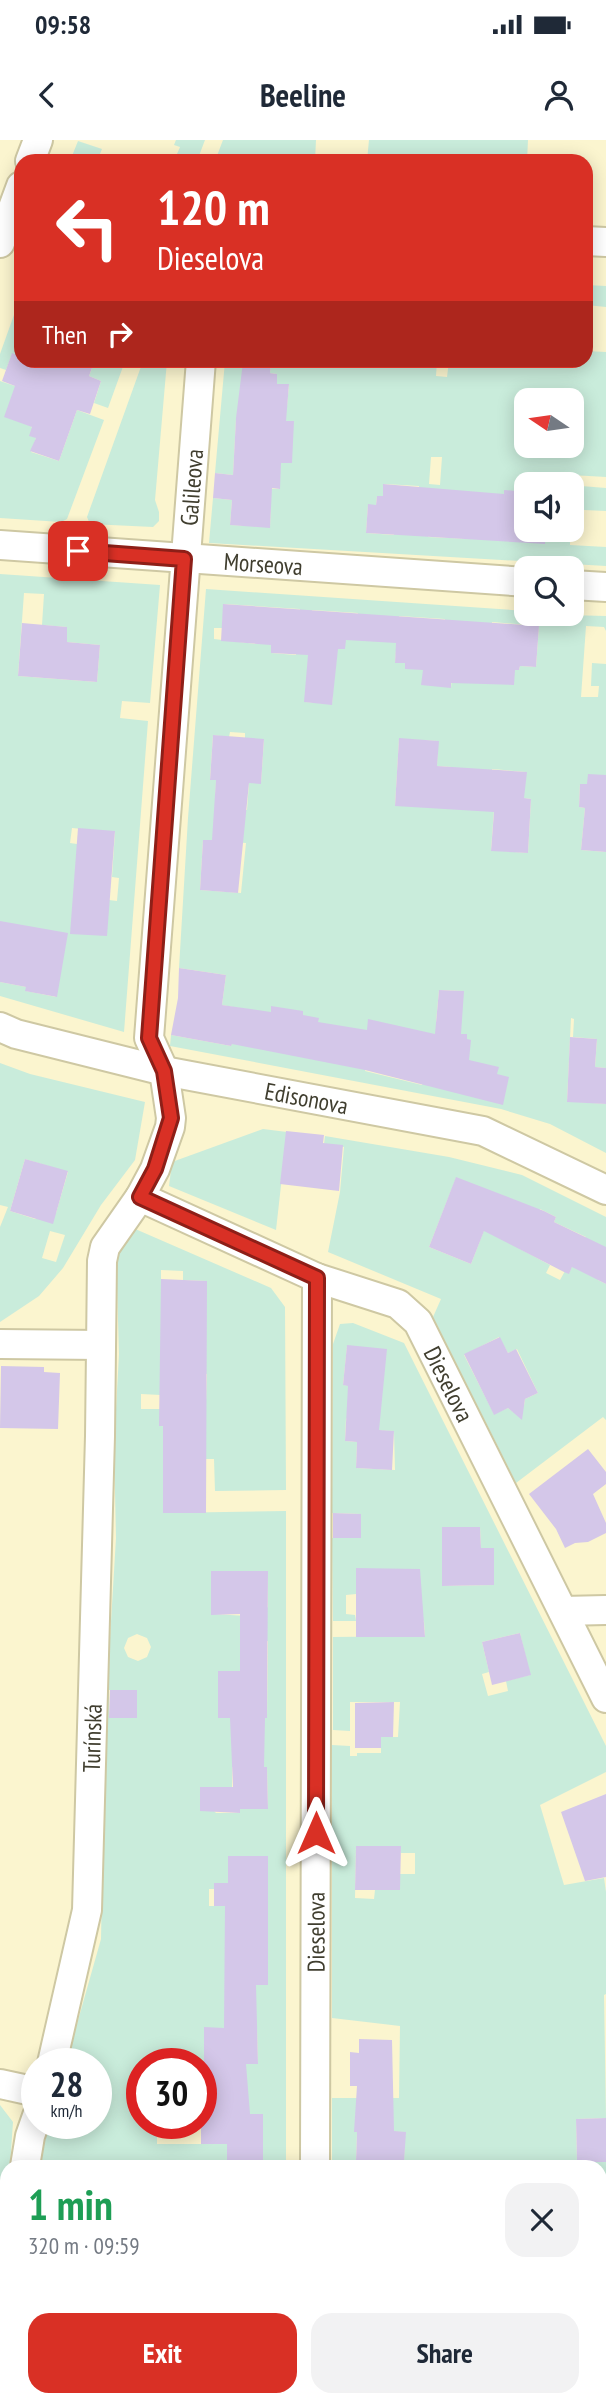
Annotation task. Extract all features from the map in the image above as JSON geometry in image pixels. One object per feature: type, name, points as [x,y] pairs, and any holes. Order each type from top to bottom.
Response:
[{"type":"street","points":[[0,243],[14,205]]},
{"type":"street","name":"Galileova","points":[[164,1071],[149,1038],[200,368]]},
{"type":"street","name":"Morseova","points":[[0,545],[514,581]]},
{"type":"street","points":[[584,586],[606,587]]},
{"type":"street","name":"Edisonova","points":[[0,1027],[16,1034],[164,1071],[483,1131],[606,1190]]},
{"type":"street","points":[[0,1344],[101,1345],[102,1261],[105,1247],[140,1197],[155,1169],[170,1127],[164,1071]]},
{"type":"street","name":"Dieselova","points":[[140,1197],[317,1278],[398,1304],[418,1322],[606,1698]]},
{"type":"street","name":"Dieselova","points":[[314,2160],[317,1278]]},
{"type":"street","name":"Turínská","points":[[55,2048],[87,1910],[101,1345]]},
{"type":"street","points":[[563,1611],[606,1610]]},
{"type":"street","points":[[0,2084],[21,2089]]},
{"type":"street","points":[[26,2160],[30,2139]]},
{"type":"green space","points":[[176,140],[205,140],[200,154],[177,154],[180,147],[174,145]]},
{"type":"green space","points":[[223,140],[316,140],[315,154],[218,154]]},
{"type":"green space","points":[[369,140],[528,140],[527,154],[368,154]]},
{"type":"green space","points":[[78,141],[102,149],[100,154],[73,154]]},
{"type":"green space","points":[[593,285],[606,286],[606,307],[593,306]]},
{"type":"green space","points":[[14,315],[14,355],[6,370],[0,368],[0,354]]},
{"type":"green space","points":[[593,351],[606,352],[606,477],[584,476],[584,472],[514,472],[514,491],[505,491],[501,541],[514,538],[514,542],[570,542],[570,545],[606,547],[606,566],[584,565],[584,556],[514,556],[514,561],[209,543],[213,498],[232,500],[230,525],[270,527],[271,503],[262,502],[241,487],[279,489],[279,463],[292,463],[236,419],[233,475],[215,473],[224,368],[243,368],[239,404],[287,406],[289,385],[277,384],[277,374],[270,373],[270,368],[437,368],[436,376],[447,377],[448,368],[593,368]],"holes":[[[431,457],[442,457],[440,485],[429,484]],[[384,484],[419,486],[418,522],[395,521],[394,535],[366,533],[368,505],[376,505],[377,496],[383,496]],[[429,502],[470,539],[428,537]]]},
{"type":"green space","points":[[92,368],[122,368],[108,408],[94,403],[101,381],[89,376]]},
{"type":"green space","points":[[140,368],[166,368],[155,500],[159,521],[153,527],[90,524],[87,517]]},
{"type":"green space","points":[[0,381],[15,386],[36,438],[31,452],[59,461],[77,410],[104,420],[67,519],[61,522],[0,518]]},
{"type":"green space","points":[[584,486],[606,488],[606,511],[584,510]]},
{"type":"green space","points":[[0,574],[160,585],[150,703],[122,701],[120,718],[148,721],[124,1032],[0,996],[0,982],[56,997],[0,921]],"holes":[[[24,593],[44,594],[42,625],[67,627],[67,642],[100,645],[97,682],[18,676]],[[72,828],[115,832],[112,877],[119,878],[117,901],[109,900],[77,844],[70,843]]]},
{"type":"green space","points":[[206,589],[514,610],[514,624],[492,622],[487,684],[519,670],[520,666],[536,667],[539,626],[584,626],[584,615],[606,616],[606,631],[604,627],[586,626],[581,697],[598,697],[599,686],[591,686],[592,663],[606,664],[606,786],[580,784],[579,807],[585,808],[581,850],[606,852],[606,1068],[595,1067],[597,1039],[573,1037],[574,1019],[571,1018],[567,1101],[606,1104],[606,1153],[550,1124],[501,1109],[170,1046],[171,1035],[231,1046],[239,1008],[222,1005],[226,975],[179,968]],"holes":[[[224,604],[300,609],[296,655],[271,653],[271,639],[257,644],[214,639],[214,628],[222,628]],[[312,610],[358,613],[355,640],[346,640],[336,649],[332,704],[305,702]],[[399,616],[445,619],[445,637],[454,644],[451,688],[437,666],[405,669],[405,663],[395,662]],[[230,732],[245,733],[245,738],[264,740],[261,783],[249,783],[247,810],[215,808],[216,780],[210,779],[213,735],[229,737]],[[399,739],[438,741],[437,766],[452,767],[452,777],[395,806]],[[492,769],[526,772],[523,798],[531,799],[528,853],[491,850],[495,797],[491,788]],[[203,840],[246,843],[241,893],[200,890]],[[439,990],[463,991],[448,1023],[436,1022]],[[373,1034],[434,1034],[422,1085],[365,1071]]]},
{"type":"green space","points":[[0,1063],[30,1074],[145,1102],[135,1160],[101,1205],[63,1268],[39,1296],[0,1322],[0,1227],[8,1207],[0,1205]],"holes":[[[25,1159],[68,1172],[56,1213],[35,1219],[10,1211]],[[50,1231],[65,1235],[56,1262],[42,1258]]]},
{"type":"green space","points":[[263,1129],[287,1132],[276,1230],[169,1186],[172,1162]]},
{"type":"green space","points":[[325,1136],[449,1157],[522,1175],[606,1217],[606,1266],[598,1280],[606,1284],[606,1420],[603,1417],[516,1483],[433,1317],[441,1299],[328,1252],[340,1192],[344,1147],[324,1144]],"holes":[[[456,1178],[498,1194],[471,1264],[429,1247]],[[540,1209],[556,1217],[554,1222],[586,1237],[569,1273],[565,1271],[560,1280],[546,1273],[550,1265],[520,1249]],[[499,1337],[508,1353],[517,1349],[538,1393],[525,1399],[524,1406],[513,1412],[508,1408],[494,1414],[464,1355]]]},
{"type":"green space","points":[[133,1228],[271,1288],[285,1307],[286,1490],[215,1491],[214,1459],[197,1459],[163,1513],[286,1511],[286,2160],[263,2160],[262,2114],[246,2114],[217,2107],[217,2063],[258,2064],[257,2028],[204,2028],[204,2048],[126,2048],[126,2139],[157,2139],[157,2144],[227,2144],[227,2160],[38,2160],[39,2139],[112,2139],[112,2048],[70,2048],[101,1939],[105,1722],[116,1538],[114,1446],[119,1354],[116,1251]],"holes":[[[161,1270],[183,1271],[183,1280],[206,1281],[161,1331]],[[161,1373],[207,1374],[205,1427],[160,1426],[160,1409],[141,1409],[141,1394],[161,1395]],[[268,1572],[268,1607],[248,1616],[212,1614]],[[137,1634],[147,1638],[151,1647],[147,1657],[138,1661],[128,1657],[124,1648],[128,1638]],[[240,1641],[268,1641],[267,1718],[218,1718],[218,1672],[240,1671]],[[109,1690],[137,1690],[137,1718],[109,1718]],[[232,1767],[267,1767],[268,1808],[240,1809],[239,1813],[200,1810],[200,1787],[214,1787],[214,1803],[232,1793]],[[214,1883],[220,1883],[220,1896],[242,1906],[209,1906],[209,1889],[214,1889]],[[254,1932],[268,1932],[268,1985]]]},
{"type":"green space","points":[[353,1323],[404,1343],[606,1746],[606,1772],[540,1805],[564,1885],[604,1878],[606,1892],[606,2118],[576,2119],[577,2160],[404,2160],[405,2132],[354,2131],[357,2132],[356,2160],[332,2160],[332,2098],[399,2098],[400,2026],[332,2018],[332,1745],[350,1746],[350,1756],[357,1756],[357,1753],[381,1753],[381,1737],[398,1737],[400,1702],[350,1702],[350,1731],[333,1730],[333,1637],[425,1636],[424,1621],[356,1568],[356,1594],[346,1595],[346,1614],[355,1615],[356,1621],[333,1621],[332,1538],[349,1538],[361,1532],[361,1514],[332,1513],[333,1344],[340,1324]],"holes":[[[347,1346],[383,1389],[343,1385]],[[346,1418],[364,1430],[394,1431],[395,1470],[356,1468],[357,1442],[345,1441]],[[442,1527],[480,1527],[481,1548],[494,1548],[494,1585],[442,1586]],[[520,1633],[530,1675],[506,1681],[508,1691],[488,1696],[482,1674],[489,1672],[482,1642]],[[356,1846],[400,1846],[401,1853],[415,1853],[415,1874],[400,1874],[400,1890],[375,1890],[374,1899],[355,1898]]]},
{"type":"green space","points":[[0,2105],[13,2122],[10,2160],[0,2160]]},
{"type":"building","points":[[12,353],[14,368],[92,368],[89,376],[101,381],[90,414],[77,410],[59,461],[30,451],[36,438],[29,436],[32,427],[4,417],[15,386],[2,381]]},
{"type":"building","points":[[242,368],[270,368],[270,373],[277,374],[277,384],[289,384],[286,421],[294,421],[292,463],[281,463],[280,489],[272,488],[270,528],[230,525],[232,500],[213,498],[215,473],[233,475]]},
{"type":"building","points":[[383,484],[504,494],[504,490],[514,491],[514,542],[545,544],[366,533],[368,504],[376,505],[377,496],[383,496]]},
{"type":"building","points":[[223,604],[539,626],[536,667],[520,666],[519,670],[515,670],[514,685],[451,683],[451,688],[421,685],[423,670],[405,669],[405,663],[395,663],[396,643],[346,640],[345,649],[338,649],[332,705],[304,702],[308,655],[271,653],[271,645],[221,641]]},
{"type":"building","points":[[22,623],[67,627],[67,642],[100,645],[97,682],[18,676]]},
{"type":"building","points":[[213,735],[264,739],[261,784],[249,783],[238,893],[200,890],[203,840],[212,840],[216,780],[210,780]]},
{"type":"building","points":[[399,738],[439,741],[437,766],[527,772],[524,798],[531,799],[528,853],[491,851],[494,812],[395,806]]},
{"type":"building","points":[[588,774],[606,775],[606,852],[581,850],[585,808],[579,807],[580,784],[587,784]]},
{"type":"building","points":[[78,828],[115,831],[107,936],[70,934]]},
{"type":"building","points":[[0,921],[68,933],[57,997],[25,991],[26,987],[0,982]]},
{"type":"building","points":[[179,968],[226,975],[222,1005],[271,1012],[271,1006],[303,1011],[303,1015],[319,1018],[318,1022],[367,1030],[368,1019],[435,1034],[439,990],[464,991],[461,1034],[467,1034],[467,1039],[471,1040],[469,1060],[499,1067],[497,1074],[509,1077],[503,1105],[365,1070],[171,1035],[178,998]]},
{"type":"building","points":[[570,1037],[597,1039],[595,1067],[606,1068],[606,1104],[567,1102]]},
{"type":"building","points":[[286,1131],[324,1135],[323,1143],[343,1145],[339,1191],[280,1184]]},
{"type":"building","points":[[25,1159],[68,1171],[53,1224],[10,1211]]},
{"type":"building","points":[[456,1177],[544,1211],[556,1217],[554,1222],[606,1247],[606,1284],[572,1267],[569,1274],[564,1272],[484,1231],[471,1264],[429,1247]]},
{"type":"building","points":[[161,1279],[207,1281],[206,1513],[163,1513],[163,1426],[159,1426]]},
{"type":"building","points":[[500,1337],[508,1353],[516,1349],[538,1393],[525,1399],[522,1420],[508,1408],[494,1415],[464,1354]]},
{"type":"building","points":[[347,1345],[387,1349],[379,1430],[394,1431],[392,1470],[356,1468],[357,1442],[345,1441],[348,1386],[343,1385]]},
{"type":"building","points":[[1,1366],[44,1367],[44,1372],[60,1373],[58,1429],[0,1428]]},
{"type":"building","points":[[588,1449],[606,1472],[606,1484],[593,1494],[606,1523],[606,1533],[588,1542],[575,1543],[565,1548],[556,1529],[529,1494]]},
{"type":"building","points":[[333,1513],[361,1514],[361,1538],[333,1538]]},
{"type":"building","points":[[442,1527],[480,1527],[481,1548],[494,1548],[494,1585],[442,1586]]},
{"type":"building","points":[[356,1568],[420,1569],[425,1637],[356,1637]]},
{"type":"building","points":[[211,1571],[268,1571],[264,1767],[267,1767],[268,1809],[240,1809],[240,1813],[200,1811],[200,1787],[233,1787],[230,1718],[218,1718],[218,1671],[240,1671],[240,1614],[211,1615]]},
{"type":"building","points":[[520,1633],[531,1675],[492,1685],[482,1642]]},
{"type":"building","points":[[110,1690],[137,1690],[137,1718],[109,1718]]},
{"type":"building","points":[[394,1702],[393,1737],[381,1737],[381,1748],[355,1748],[355,1703]]},
{"type":"building","points":[[606,1794],[606,1877],[585,1881],[561,1812]]},
{"type":"building","points":[[356,1846],[401,1846],[400,1890],[355,1890]]},
{"type":"building","points":[[228,1856],[268,1856],[268,1985],[256,1985],[258,2064],[246,2064],[250,2114],[263,2114],[263,2160],[227,2160],[227,2144],[201,2144],[201,2139],[217,2139],[217,2048],[204,2048],[204,2027],[224,2028],[225,1906],[214,1906],[214,1883],[228,1883]]},
{"type":"building","points":[[359,2039],[392,2040],[394,2131],[406,2132],[404,2160],[356,2160],[357,2132],[354,2132],[357,2086],[350,2086],[350,2052],[359,2053]]},
{"type":"building","points":[[606,2118],[606,2160],[577,2160],[576,2119]]},
{"type":"route","points":[[78,551],[184,559],[149,1038],[164,1071],[171,1118],[155,1169],[140,1197],[317,1278],[316,1833]]}]
